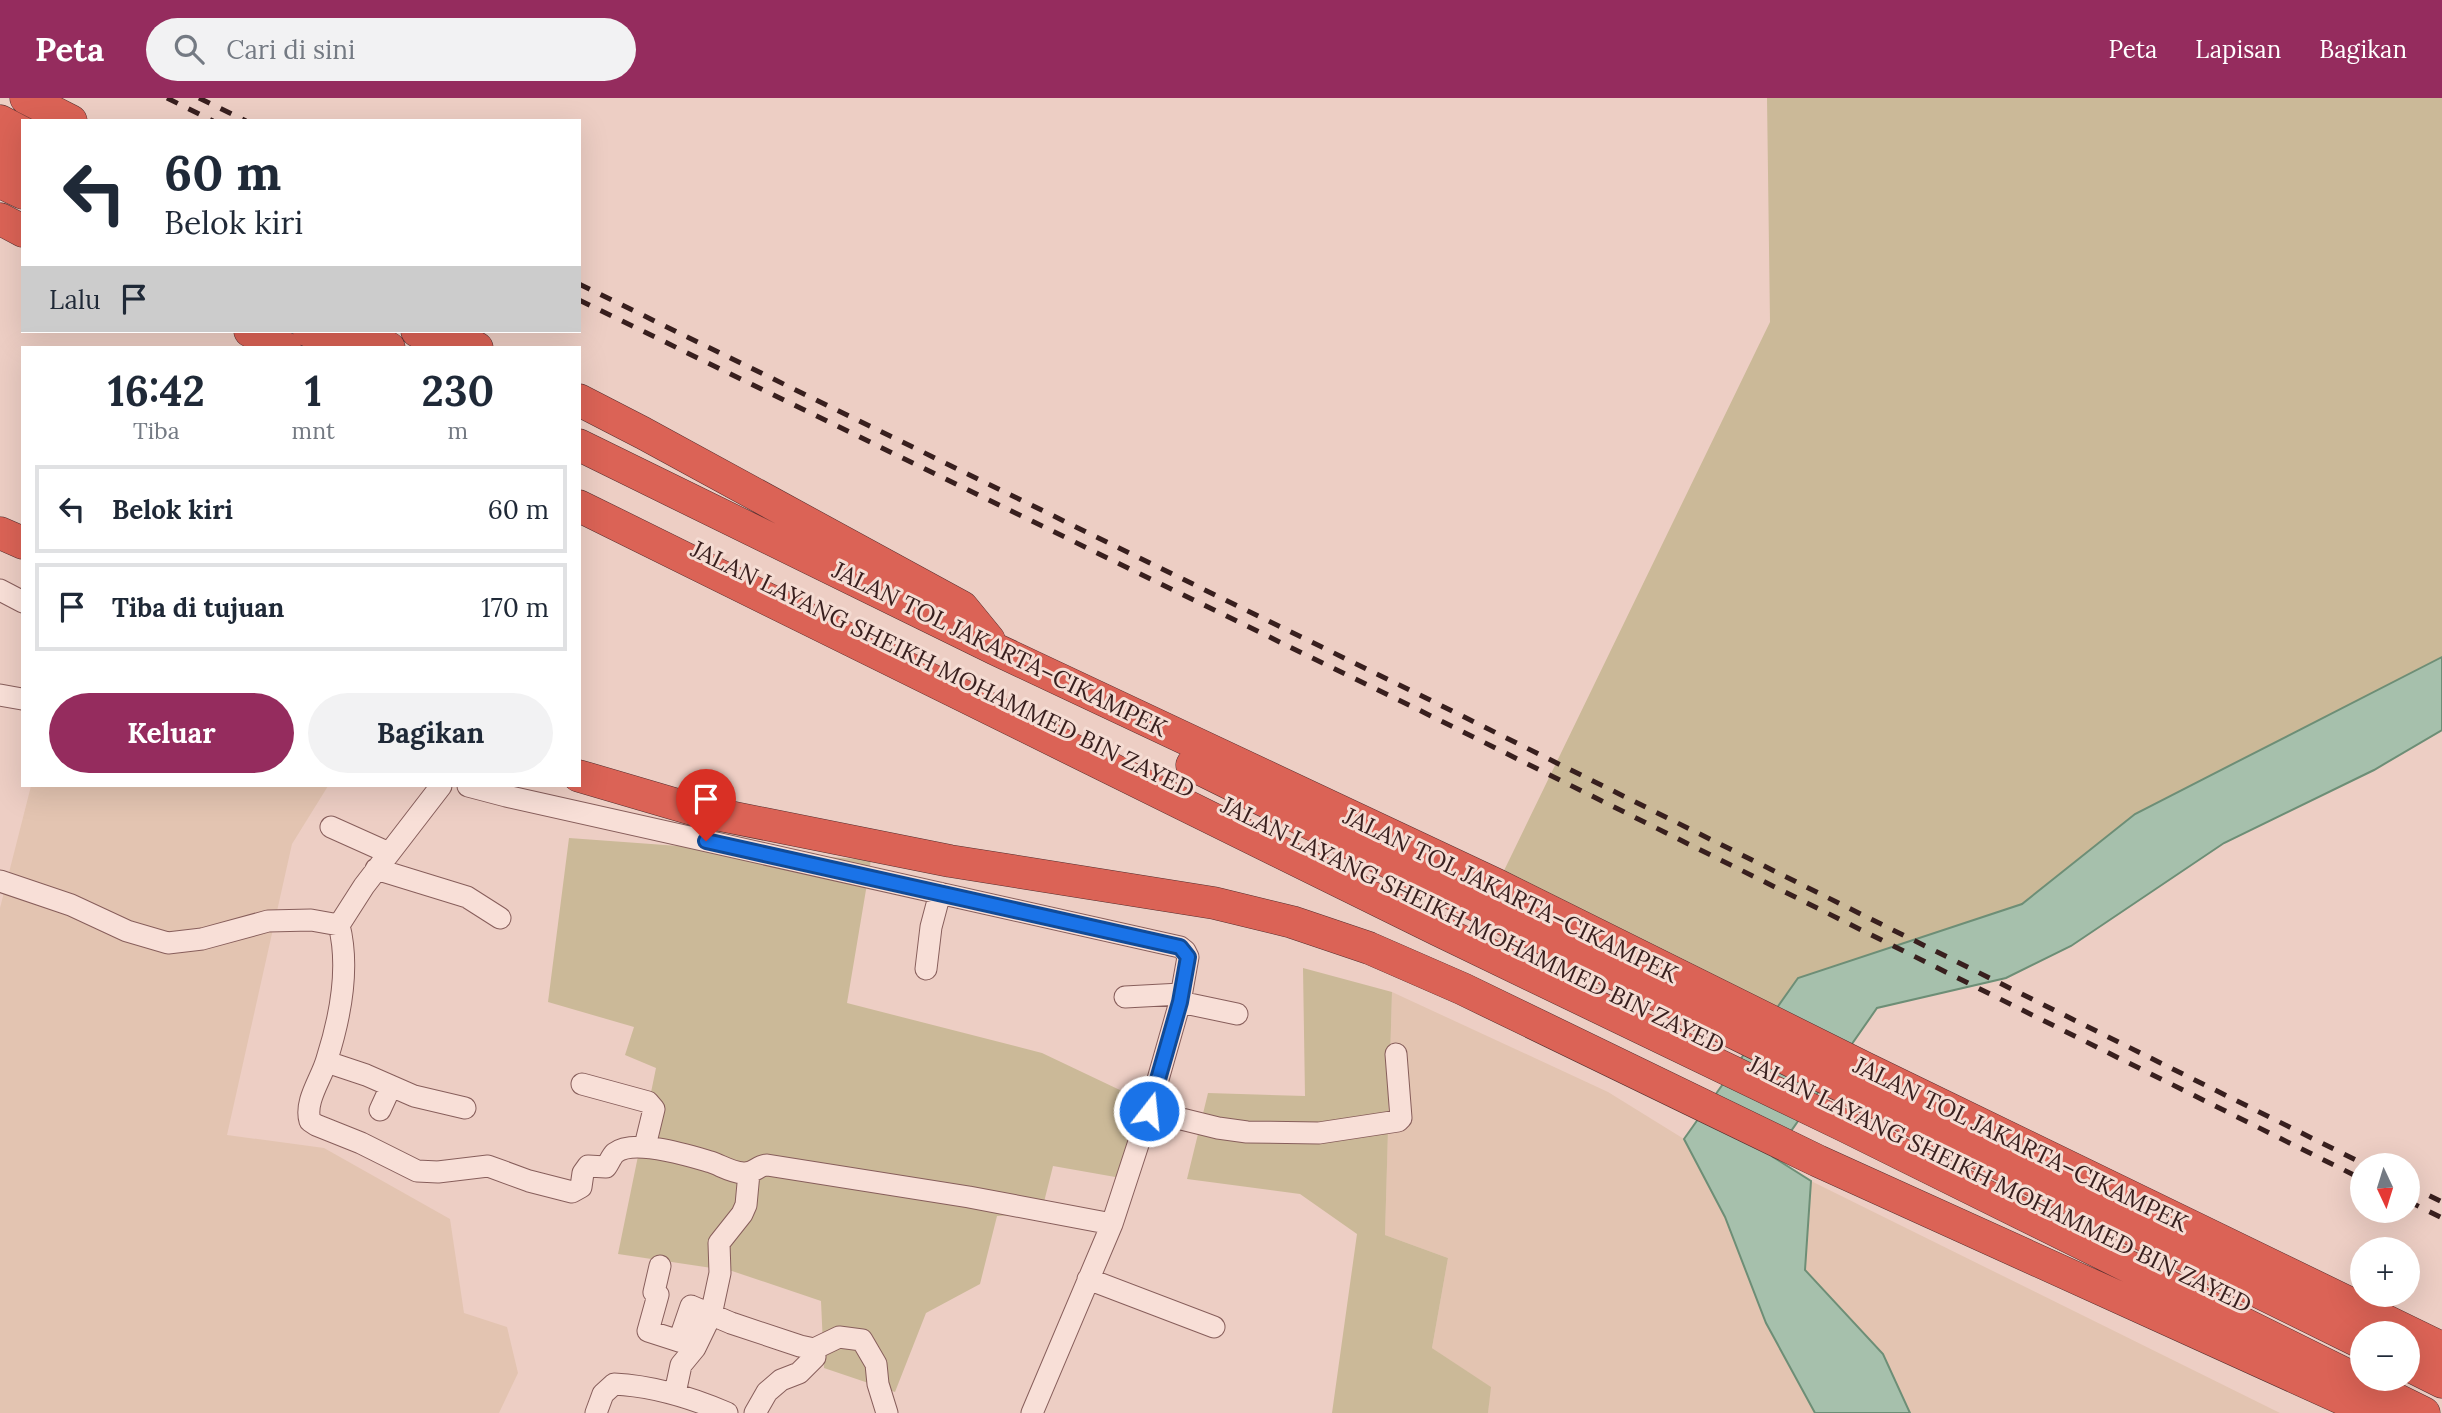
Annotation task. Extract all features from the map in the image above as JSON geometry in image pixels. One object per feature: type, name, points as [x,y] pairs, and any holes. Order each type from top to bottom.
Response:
[{"type":"highway","points":[[26,98],[67,119]]},
{"type":"highway","points":[[0,121],[21,132]]},
{"type":"highway","points":[[0,151],[21,161]]},
{"type":"highway","points":[[0,181],[21,191]]},
{"type":"highway","points":[[0,207],[21,218]]},
{"type":"highway","points":[[0,219],[21,230]]},
{"type":"highway","points":[[229,333],[257,346]]},
{"type":"highway","points":[[254,333],[281,346]]},
{"type":"highway","points":[[313,333],[341,346]]},
{"type":"highway","points":[[358,333],[384,346]]},
{"type":"highway","points":[[423,333],[445,340],[463,339]]},
{"type":"highway","points":[[581,401],[961,607],[995,649]]},
{"type":"highway","name":"JALAN TOL JAKARTA–CIKAMPEK","points":[[581,445],[995,649],[1485,880],[2442,1348]]},
{"type":"highway","name":"JALAN LAYANG SHEIKH MOHAMMED BIN ZAYED","points":[[581,462],[2350,1337]]},
{"type":"highway","name":"JALAN LAYANG SHEIKH MOHAMMED BIN ZAYED","points":[[581,494],[1553,963],[2350,1358]]},
{"type":"highway","points":[[581,507],[1438,930],[1642,1026],[2424,1413]]},
{"type":"highway","points":[[0,533],[21,542]]},
{"type":"highway","points":[[581,777],[708,813],[950,861],[1214,903],[1292,922],[1369,948],[1463,989],[1818,1161],[2374,1413]]},
{"type":"highway","points":[[2420,1371],[2442,1382]]},
{"type":"highway","points":[[2419,1391],[2442,1402]]},
{"type":"street","points":[[0,590],[21,601]]},
{"type":"street","points":[[0,695],[21,699]]},
{"type":"street","points":[[440,787],[383,861],[339,925],[344,953],[338,1017],[327,1062],[309,1106],[310,1121],[417,1171],[438,1172],[488,1166],[572,1192],[581,1187],[587,1166],[606,1167],[613,1156],[622,1150],[645,1146],[710,1162],[735,1172],[749,1173],[767,1165],[969,1197],[1112,1224]]},
{"type":"street","points":[[472,787],[1180,947],[1188,957],[1181,998],[1149,1111],[1112,1224],[1032,1413]]},
{"type":"street","points":[[331,827],[383,861],[467,897],[500,918]]},
{"type":"street","points":[[0,881],[71,905],[127,931],[168,943],[202,939],[268,921],[311,920],[339,925]]},
{"type":"street","points":[[926,969],[931,927],[940,893]]},
{"type":"street","points":[[1125,997],[1181,998],[1237,1014]]},
{"type":"street","points":[[1149,1111],[1218,1128],[1247,1132],[1319,1133],[1398,1121],[1401,1118],[1396,1054]]},
{"type":"street","points":[[327,1062],[414,1096],[465,1108]]},
{"type":"street","points":[[582,1084],[648,1101],[654,1109],[645,1146]]},
{"type":"street","points":[[380,1110],[391,1086]]},
{"type":"street","points":[[675,1393],[681,1365],[695,1348],[711,1315],[720,1273],[719,1243],[746,1205],[749,1173]]},
{"type":"street","points":[[660,1266],[654,1292],[658,1295],[648,1331],[679,1341],[691,1306],[814,1349],[839,1337],[862,1340],[876,1364],[878,1384],[887,1413]]},
{"type":"street","points":[[1088,1279],[1214,1327]]},
{"type":"street","points":[[755,1413],[767,1392],[781,1380],[799,1373],[815,1357],[814,1349]]},
{"type":"street","points":[[596,1413],[603,1394],[614,1384],[641,1385],[675,1393],[727,1413]]},
{"type":"shaded area","points":[[1767,98],[2442,98],[2442,657],[2135,814],[2022,904],[1797,979],[1767,1020],[1497,885],[1770,322]]},
{"type":"shaded area","points":[[2442,657],[2442,730],[2374,770],[2224,843],[2071,946],[2006,978],[1877,1008],[1773,1157],[1811,1181],[1805,1270],[1883,1354],[1910,1413],[1815,1413],[1766,1323],[1725,1217],[1684,1139],[1798,978],[2022,904],[2135,814]]},
{"type":"shaded area","points":[[31,787],[327,787],[292,844],[227,1135],[324,1148],[450,1219],[464,1313],[507,1327],[518,1373],[499,1413],[0,1413],[0,908]]},
{"type":"shaded area","points":[[569,838],[871,860],[847,1003],[1042,1053],[1143,1101],[1121,1178],[1053,1166],[1041,1214],[997,1216],[980,1284],[926,1313],[895,1392],[824,1368],[821,1301],[732,1271],[618,1254],[656,1068],[625,1055],[634,1027],[548,1002]]},
{"type":"shaded area","points":[[1303,968],[1392,992],[1385,1235],[1448,1258],[1432,1348],[1491,1387],[1488,1413],[1332,1413],[1357,1234],[1300,1194],[1187,1179],[1208,1093],[1305,1096]]},
{"type":"shaded area","points":[[1392,992],[1608,1092],[1684,1139],[1725,1217],[1767,1323],[1815,1413],[1488,1413],[1490,1387],[1432,1348],[1448,1258],[1385,1235]]},
{"type":"shaded area","points":[[1811,1181],[2280,1413],[1910,1413],[1883,1354],[1805,1270]]},
{"type":"railway","points":[[167,98],[209,119]]},
{"type":"railway","points":[[199,98],[242,119]]},
{"type":"railway","points":[[581,285],[1426,698],[2350,1157]]},
{"type":"railway","points":[[581,301],[1419,710],[2350,1173]]},
{"type":"railway","points":[[2420,1191],[2442,1202]]},
{"type":"railway","points":[[2420,1207],[2442,1218]]},
{"type":"route","points":[[706,841],[1180,947],[1188,957],[1180,1002],[1149,1111]]}]
